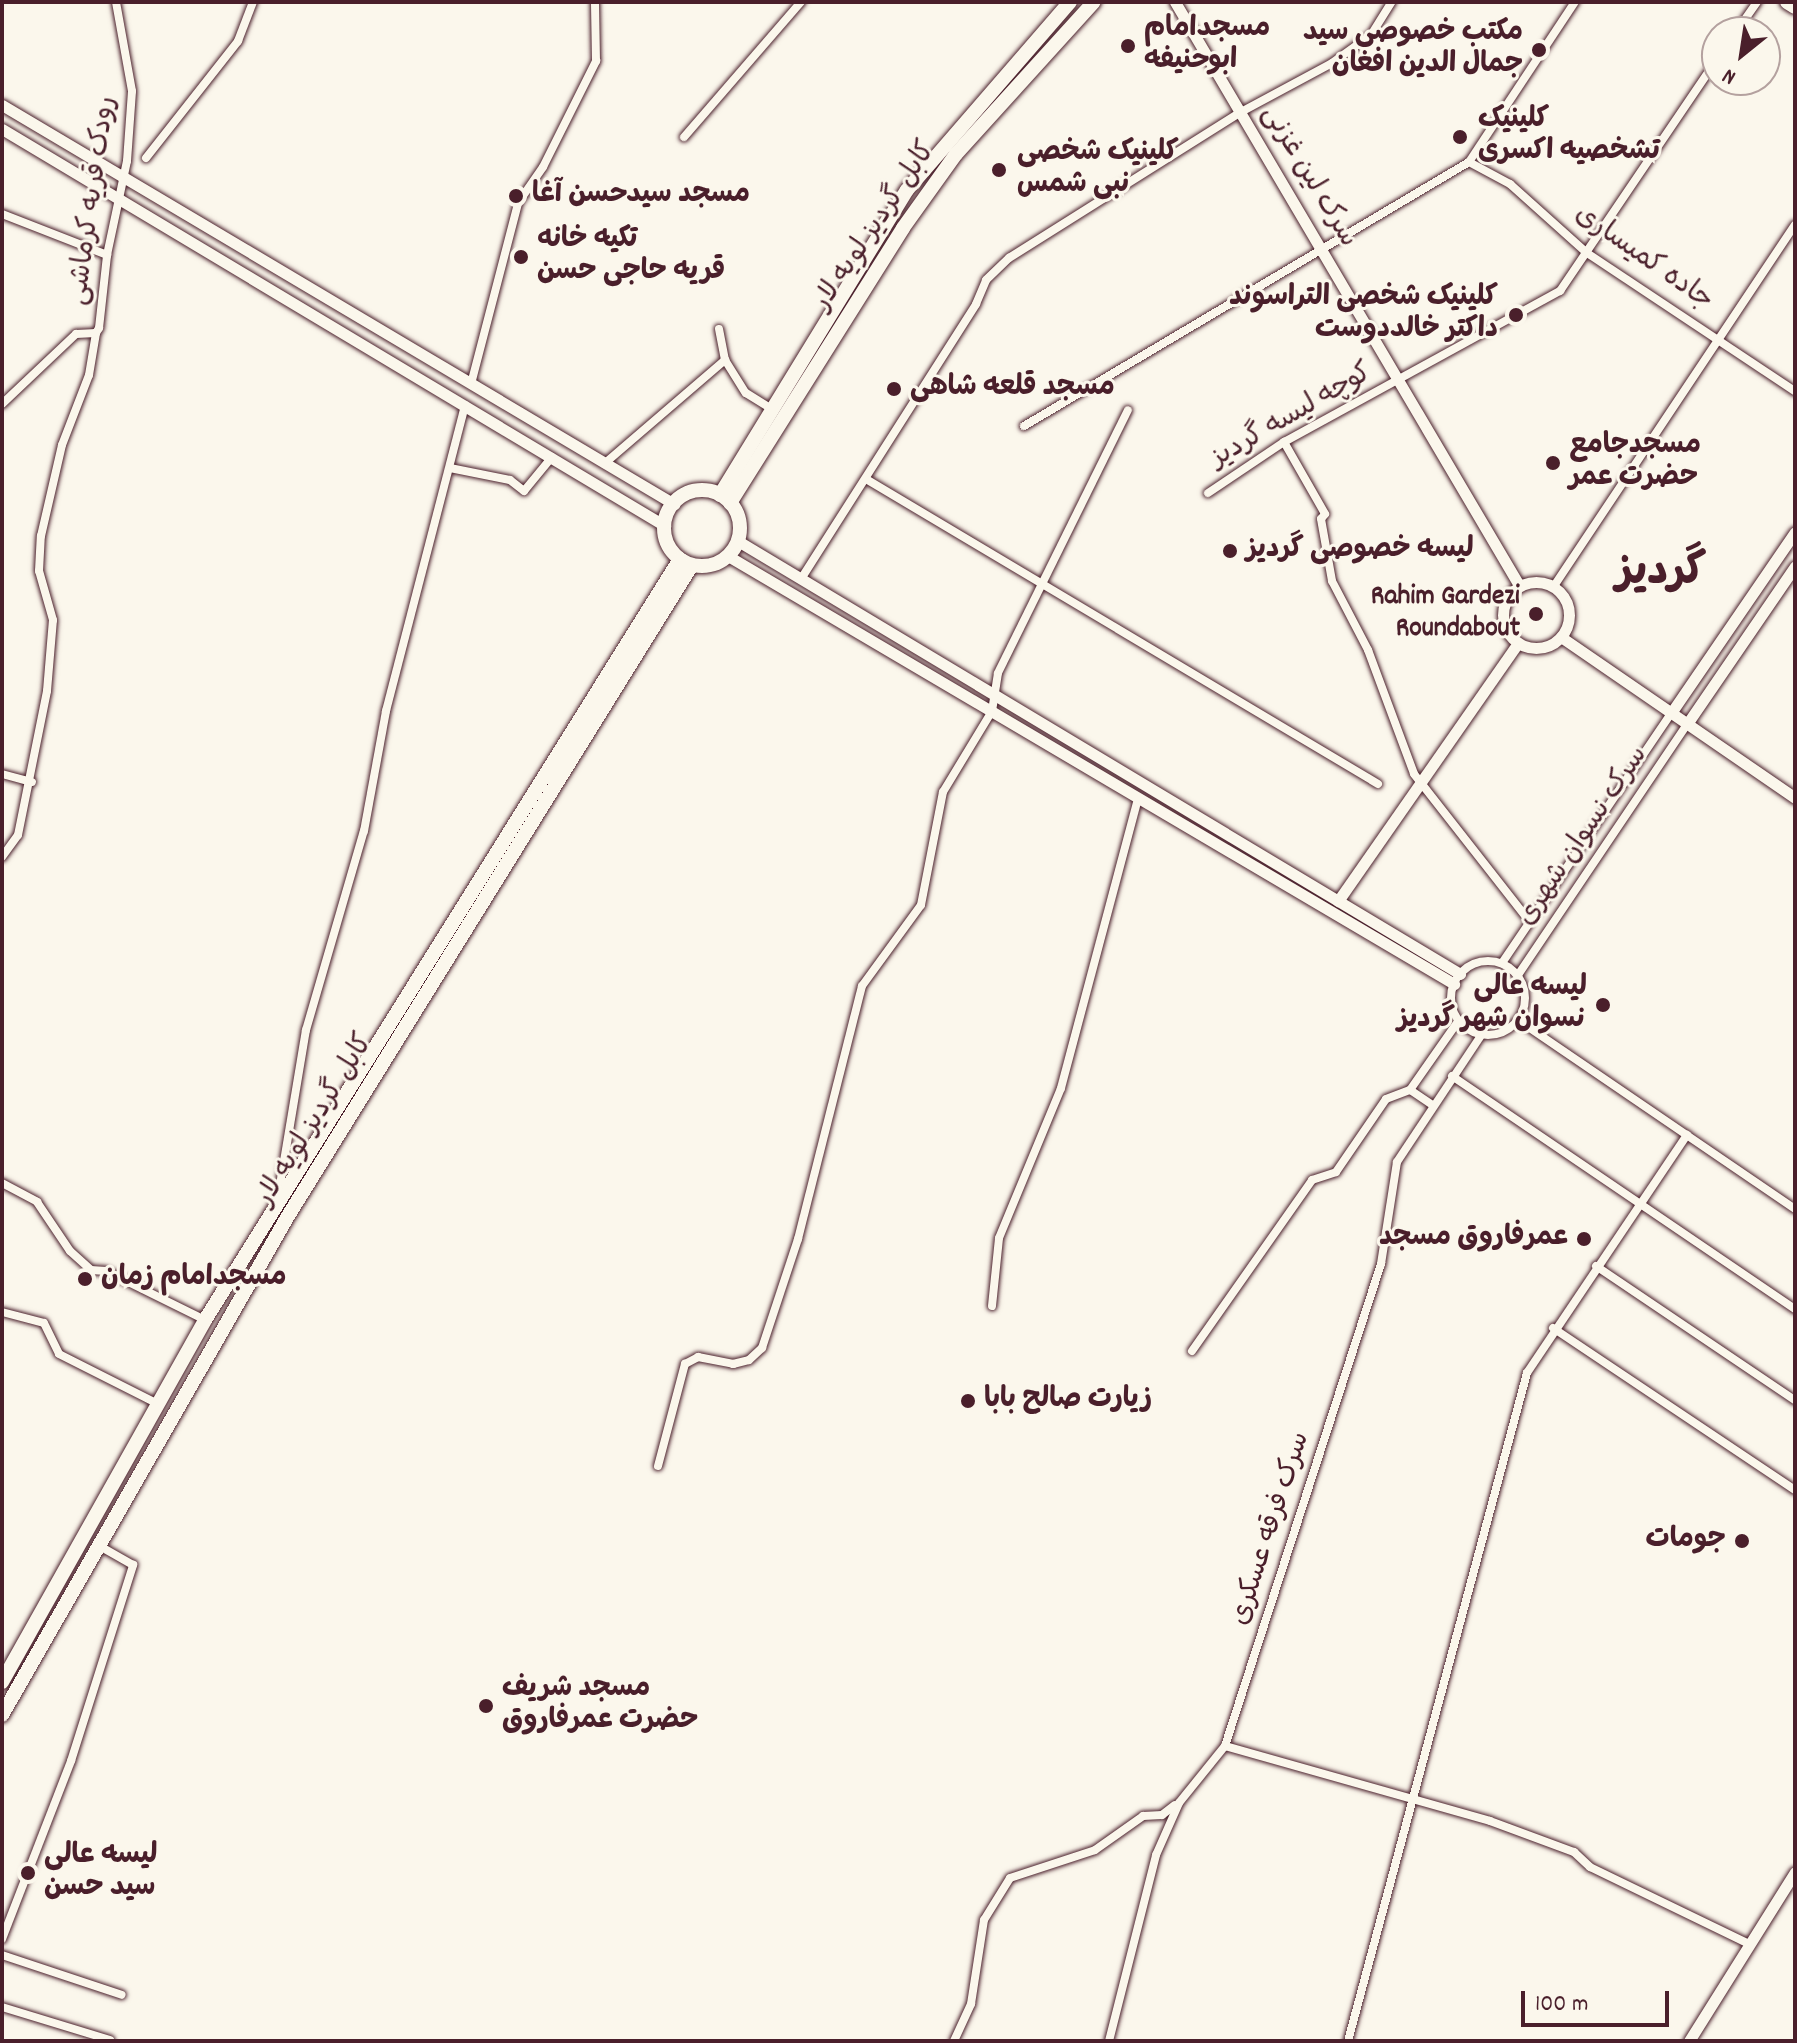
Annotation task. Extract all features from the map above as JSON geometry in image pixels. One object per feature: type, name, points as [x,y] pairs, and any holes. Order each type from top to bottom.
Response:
[{"type":"highway","name":"کابل گردیز لویه لار","points":[[725,499],[773,410],[907,190],[1070,2]]},
{"type":"highway","name":"کابل گردیز لویه لار","points":[[725,499],[947,166],[1094,2]]},
{"type":"highway","points":[[1787,2],[1795,7]]},
{"type":"highway","points":[[695,491],[725,499],[740,525],[738,541],[728,556],[716,564],[686,562],[667,542],[665,526],[674,504],[695,491]]},
{"type":"highway","name":"کابل گردیز لویه لار","points":[[2,1682],[205,1320],[686,562]]},
{"type":"highway","name":"کابل گردیز لویه لار","points":[[2,1715],[288,1216],[686,562]]},
{"type":"street","name":"رودک قریه کرماشی","points":[[2,404],[76,334],[96,333],[107,255],[124,177],[132,91],[116,2]]},
{"type":"street","points":[[146,158],[238,41],[253,2]]},
{"type":"street","points":[[471,384],[518,203],[543,167],[596,61],[595,2]]},
{"type":"street","points":[[684,137],[801,2]]},
{"type":"street","name":"سرک لین غزنی","points":[[1175,2],[1519,585]]},
{"type":"street","points":[[801,579],[866,479],[986,280],[1009,258],[1241,112],[1332,63],[1371,35],[1392,2]]},
{"type":"street","points":[[1024,426],[1469,162],[1575,2]]},
{"type":"street","name":"کوچه لیسه گردیز","points":[[1208,493],[1284,442],[1560,291],[1701,83]]},
{"type":"street","points":[[2,105],[674,504]]},
{"type":"street","points":[[2,129],[665,526]]},
{"type":"street","name":"جاده کمیساری","points":[[1469,162],[1510,184],[1587,253],[1718,337],[1795,391]]},
{"type":"street","points":[[2,214],[107,255]]},
{"type":"street","points":[[1554,586],[1795,225]]},
{"type":"street","points":[[719,329],[725,360],[746,393],[773,410]]},
{"type":"street","points":[[2,857],[18,835],[32,782],[53,620],[39,571],[41,536],[62,445],[89,375],[96,333]]},
{"type":"street","points":[[604,464],[725,360]]},
{"type":"street","points":[[278,1206],[278,1176],[306,1030],[364,831],[386,711],[465,405]]},
{"type":"street","points":[[658,1466],[685,1364],[698,1357],[733,1364],[749,1360],[762,1348],[798,1239],[862,986],[921,905],[943,792],[992,711],[998,673],[1040,582],[1128,410]]},
{"type":"street","points":[[1284,442],[1325,514],[1321,519],[1332,581],[1368,650],[1420,784],[1530,922]]},
{"type":"street","points":[[450,468],[510,480],[524,491],[552,457]]},
{"type":"street","points":[[866,479],[1378,784]]},
{"type":"street","points":[[1671,713],[1795,532]]},
{"type":"street","points":[[738,541],[1338,901],[1457,979]]},
{"type":"street","points":[[728,556],[1138,798],[1457,979]]},
{"type":"street","points":[[1687,724],[1795,566]]},
{"type":"street","points":[[1543,582],[1554,586],[1568,605],[1561,637],[1540,648],[1518,643],[1504,625],[1502,614],[1519,585],[1543,582]]},
{"type":"street","points":[[1561,637],[1795,798]]},
{"type":"street","points":[[1338,901],[1518,643]]},
{"type":"street","name":"سرک نسوان شهری","points":[[1502,963],[1671,713]]},
{"type":"street","name":"سرک نسوان شهری","points":[[1518,975],[1687,724]]},
{"type":"street","points":[[2,774],[32,782]]},
{"type":"street","points":[[992,1306],[999,1238],[1061,1088],[1138,798]]},
{"type":"street","points":[[1479,962],[1502,963],[1518,975],[1525,995],[1518,1020],[1500,1033],[1482,1034],[1459,1020],[1451,1003],[1457,979],[1479,962]]},
{"type":"street","points":[[1192,1351],[1312,1180],[1336,1172],[1386,1099],[1410,1090],[1459,1020]]},
{"type":"street","points":[[1518,1020],[1795,1209]]},
{"type":"street","name":"سرک فرقه عسکری","points":[[1109,2041],[1156,1855],[1179,1803],[1225,1746],[1381,1264],[1397,1162],[1431,1104],[1482,1034]]},
{"type":"street","points":[[1452,1076],[1795,1309]]},
{"type":"street","points":[[1410,1090],[1431,1104]]},
{"type":"street","points":[[1348,2041],[1527,1373],[1553,1328],[1687,1135]]},
{"type":"street","points":[[2,1183],[37,1202],[70,1251],[91,1270],[106,1271],[205,1320]]},
{"type":"street","points":[[1596,1266],[1795,1400]]},
{"type":"street","points":[[2,1312],[44,1323],[59,1354],[158,1404]]},
{"type":"street","points":[[1553,1328],[1795,1490]]},
{"type":"street","points":[[2,1939],[71,1761],[133,1565],[98,1545]]},
{"type":"street","points":[[1225,1746],[1414,1802],[1490,1821],[1574,1852],[1590,1867],[1749,1944]]},
{"type":"street","points":[[954,2041],[971,2004],[984,1920],[1010,1878],[1095,1850],[1143,1816],[1162,1815],[1179,1803]]},
{"type":"street","points":[[1689,2041],[1795,1872]]},
{"type":"street","points":[[2,1955],[122,1995]]},
{"type":"street","points":[[2,2007],[110,2040]]},
{"type":"place","name":"مسجدامام ابوحنیفه","points":[[1128,46]]},
{"type":"place","name":"مکتب خصوصی سید جمال الدین افغان","points":[[1539,50]]},
{"type":"place","name":"کلینیک تشخصیه اکسری","points":[[1460,137]]},
{"type":"place","name":"کلینیک شخصی نبی شمس","points":[[999,170]]},
{"type":"place","name":"مسجد سیدحسن آغا","points":[[516,196]]},
{"type":"place","name":"تکیه خانه قریه حاجی حسن","points":[[521,257]]},
{"type":"place","name":"کلینیک شخصی التراسوند داکتر خالددوست","points":[[1516,315]]},
{"type":"place","name":"مسجد قلعه شاهی","points":[[894,389]]},
{"type":"place","name":"مسجدجامع حضرت عمر","points":[[1553,463]]},
{"type":"place","name":"لیسه خصوصی گردیز","points":[[1230,551]]},
{"type":"place","name":"Rahim Gardezi Roundabout","points":[[1536,614]]},
{"type":"place","name":"لیسه عالی نسوان شهر گردیز","points":[[1603,1005]]},
{"type":"place","name":"عمرفاروق مسجد","points":[[1584,1239]]},
{"type":"place","name":"مسجدامام زمان","points":[[85,1279]]},
{"type":"place","name":"زیارت صالح بابا","points":[[968,1401]]},
{"type":"place","name":"جومات","points":[[1742,1541]]},
{"type":"place","name":"مسجد شریف حضرت عمرفاروق","points":[[486,1706]]},
{"type":"place","name":"لیسه عالی سید حسن","points":[[28,1873]]},
{"type":"district","name":"گردیز","points":[[1661,575]]}]
